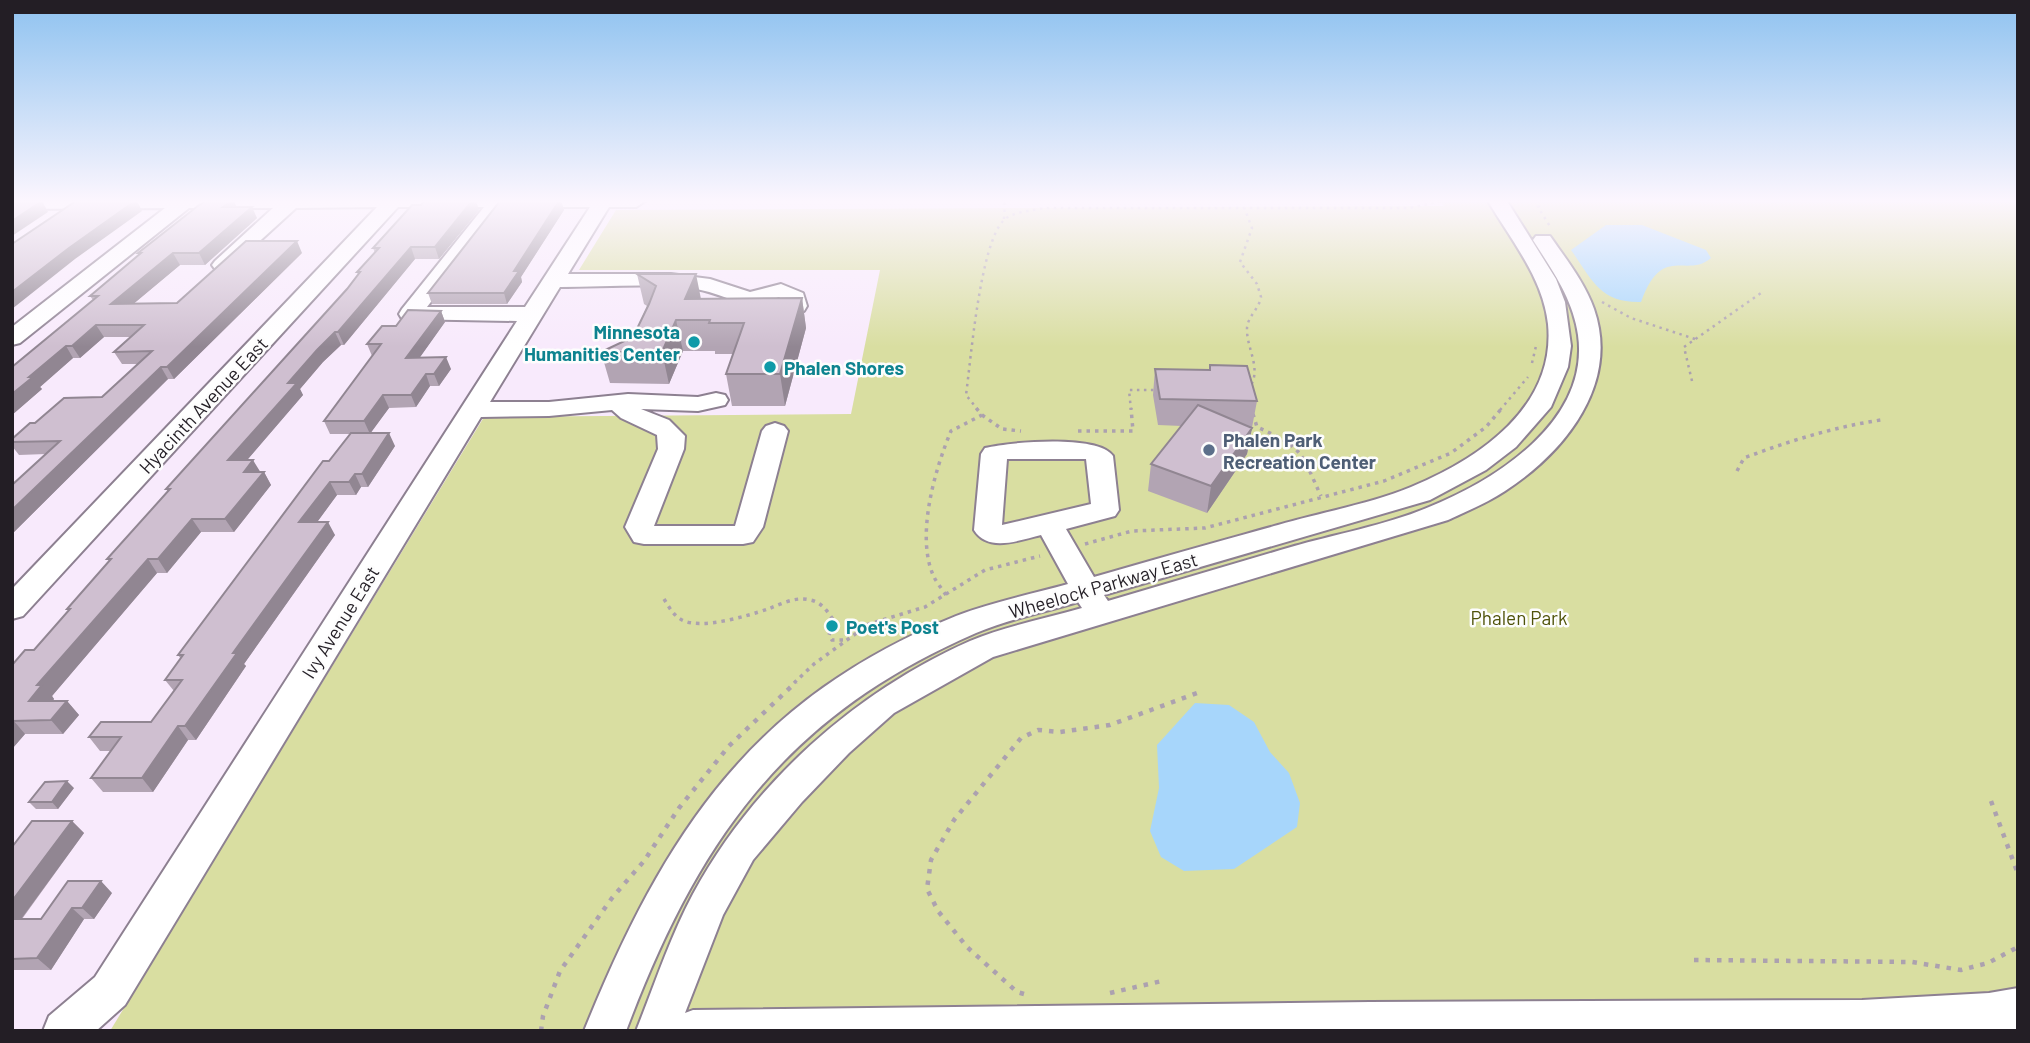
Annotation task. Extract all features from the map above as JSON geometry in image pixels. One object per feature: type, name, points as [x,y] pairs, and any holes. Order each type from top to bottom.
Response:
[{"type":"street","points":[[12,338],[125,250]]},
{"type":"street","points":[[205,281],[239,250]]},
{"type":"street","name":"Hyacinth Avenue East","points":[[12,608],[349,250]]},
{"type":"street","points":[[461,250],[410,314],[533,314]]},
{"type":"street","name":"Ivy Avenue East","points":[[64,1031],[110,991],[573,250]]},
{"type":"street","name":"Wheelock Parkway East","points":[[657,1031],[706,908],[740,848],[789,791],[836,743],[882,704],[982,649],[1050,629],[1093,602],[1420,494],[1496,450],[1529,422],[1557,368],[1562,339],[1545,279],[1527,250]]},
{"type":"street","name":"Wheelock Parkway East","points":[[605,1031],[618,996],[653,923],[695,845],[737,787],[789,734],[853,685],[906,652],[969,623],[1093,602],[1438,514],[1495,485],[1535,457],[1558,434],[1575,410],[1588,376],[1592,346],[1584,311],[1550,250]]},
{"type":"street","points":[[553,281],[665,281],[707,284],[734,290],[750,299]]},
{"type":"street","points":[[473,410],[549,409],[657,400],[681,404],[716,400]]},
{"type":"street","points":[[615,402],[624,412],[667,429],[672,436],[671,449],[639,527],[644,535],[743,535],[749,527],[775,431]]},
{"type":"street","points":[[1006,451],[1091,451],[1100,456],[1105,510],[1050,525],[1002,535],[988,530],[994,454],[1006,451]]},
{"type":"street","points":[[1050,525],[1093,602]]},
{"type":"street","points":[[693,1031],[1861,1021],[1989,1014],[2018,1009]]},
{"type":"path","points":[[991,250],[966,395],[982,415],[1002,429],[1045,431],[1045,451]]},
{"type":"path","points":[[1244,250],[1240,262],[1256,281],[1262,296],[1259,306],[1247,322],[1248,342],[1256,375],[1255,383],[1246,389]]},
{"type":"path","points":[[1692,381],[1684,347],[1689,341],[1698,340],[1761,293]]},
{"type":"path","points":[[1594,297],[1631,318],[1698,340]]},
{"type":"path","points":[[1532,365],[1536,342]]},
{"type":"path","points":[[982,415],[951,431],[932,500],[929,533],[933,573],[946,595],[985,570],[1132,531],[1205,528],[1384,481],[1451,453],[1486,427],[1529,376]]},
{"type":"path","points":[[1070,431],[1133,431],[1129,390],[1168,390]]},
{"type":"path","points":[[1250,402],[1257,427],[1289,441],[1301,452],[1321,496]]},
{"type":"path","points":[[1737,471],[1745,457],[1835,428],[1881,420]]},
{"type":"path","points":[[664,599],[671,613],[687,623],[697,625],[758,613],[797,598],[808,598],[818,602],[830,614],[834,621],[829,635],[832,640],[846,640]]},
{"type":"path","points":[[1030,996],[1017,992],[967,947],[938,911],[927,889],[931,860],[954,820],[1021,738],[1038,730],[1060,732],[1110,725],[1200,692]]},
{"type":"path","points":[[1991,801],[2018,874]]},
{"type":"path","points":[[1694,960],[1912,962],[1961,970],[1988,963],[2018,947]]},
{"type":"path","points":[[1108,994],[1162,981]]},
{"type":"green space","name":"Phalen Park","points":[[592,250],[2018,250],[2018,1031],[110,1031],[484,417],[851,414],[880,270],[579,270]]},
{"type":"water","points":[[1571,250],[1705,250],[1711,258],[1702,264],[1675,266],[1657,273],[1641,302],[1616,299],[1607,294],[1592,280]]},
{"type":"water","points":[[1195,703],[1229,705],[1254,722],[1270,752],[1289,773],[1300,803],[1297,827],[1234,869],[1184,871],[1161,857],[1150,831],[1159,788],[1157,745]]},
{"type":"building","points":[[12,250],[67,250],[12,292]]},
{"type":"building","points":[[142,250],[203,250],[199,253],[173,253],[111,304],[177,303],[236,250],[288,250],[167,367],[161,367],[12,510],[12,485],[60,441],[12,442],[12,439],[64,398],[102,397],[152,351],[114,352],[144,325],[96,325],[72,346],[66,346],[12,394],[12,367],[98,296],[90,296],[141,253],[138,253]]},
{"type":"building","points":[[377,250],[409,250],[338,332],[317,350],[288,383],[297,383],[228,460],[253,460],[244,472],[264,472],[225,519],[192,519],[158,559],[148,559],[37,685],[42,685],[29,701],[67,701],[51,720],[12,721],[12,665],[25,650],[34,650],[70,609],[67,609],[111,559],[107,559],[170,489],[166,489],[347,289],[360,272],[357,272]]},
{"type":"building","points":[[462,250],[528,250],[514,271],[519,271],[504,293],[428,293]]},
{"type":"building","points":[[637,274],[696,274],[685,299],[802,298],[780,374],[726,374],[744,323],[676,320],[662,352],[601,352],[633,337],[649,304],[656,286]]},
{"type":"building","points":[[408,310],[441,311],[406,358],[446,357],[434,374],[426,374],[411,395],[383,395],[364,421],[324,421],[381,344],[367,344],[382,326],[396,326]]},
{"type":"building","points":[[1210,365],[1247,366],[1257,401],[1160,399],[1155,369],[1210,370]]},
{"type":"building","points":[[1198,405],[1252,428],[1211,486],[1151,464]]},
{"type":"building","points":[[351,433],[389,433],[362,474],[355,474],[349,482],[330,482],[299,522],[328,522],[233,653],[237,653],[185,726],[178,726],[142,778],[91,778],[121,737],[89,737],[101,722],[151,722],[182,680],[165,680],[183,655],[178,655],[323,461],[329,461]]},
{"type":"building","points":[[67,781],[52,802],[29,802],[45,782]]},
{"type":"building","points":[[32,821],[72,821],[12,901],[12,847]]},
{"type":"building","points":[[68,881],[101,881],[82,908],[72,908],[37,958],[12,959],[12,919],[41,919]]},
{"type":"place","name":"Minnesota Humanities Center","points":[[694,342]]},
{"type":"place","name":"Phalen Shores","points":[[770,367]]},
{"type":"place","name":"Phalen Park Recreation Center","points":[[1209,450]]},
{"type":"place","name":"Poet's Post","points":[[832,626]]}]
